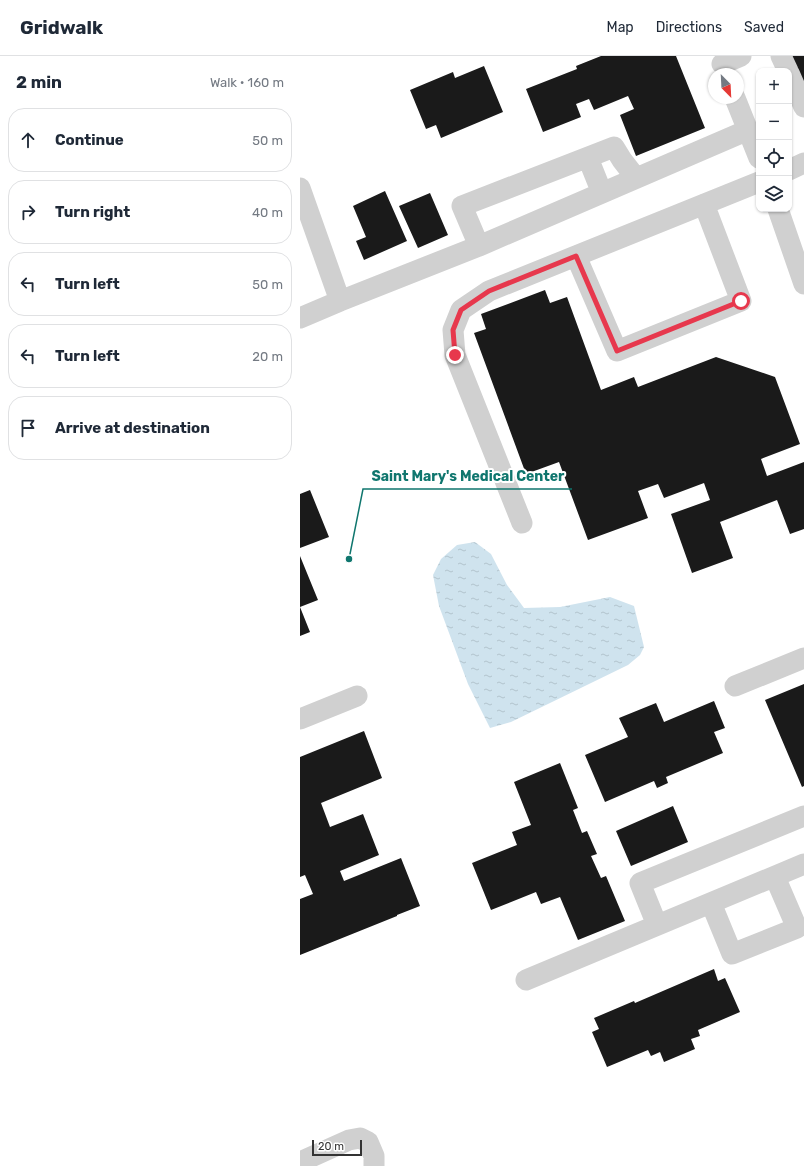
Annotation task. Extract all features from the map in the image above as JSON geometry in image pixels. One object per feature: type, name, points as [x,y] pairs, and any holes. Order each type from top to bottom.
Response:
[{"type":"street","points":[[722,65],[741,56]]},
{"type":"street","points":[[781,56],[786,68]]},
{"type":"street","points":[[792,81],[804,107]]},
{"type":"street","points":[[737,104],[756,150]]},
{"type":"street","points":[[300,318],[479,246],[748,130]]},
{"type":"street","points":[[479,246],[462,206],[614,147],[636,178]]},
{"type":"street","points":[[588,158],[602,193]]},
{"type":"street","points":[[792,169],[804,163]]},
{"type":"street","points":[[522,523],[455,355],[453,330],[461,310],[489,291],[756,183]]},
{"type":"street","points":[[300,188],[340,301]]},
{"type":"street","points":[[576,256],[617,351],[650,338],[741,301],[704,204]]},
{"type":"street","points":[[779,212],[804,284]]},
{"type":"street","points":[[735,686],[804,658]]},
{"type":"street","points":[[300,720],[357,696]]},
{"type":"street","points":[[657,925],[640,883],[804,816]]},
{"type":"street","points":[[526,980],[804,864]]},
{"type":"street","points":[[711,903],[732,954],[796,928],[775,876]]},
{"type":"street","points":[[300,1162],[350,1140],[360,1138],[368,1142],[374,1156],[374,1166]]},
{"type":"water","points":[[475,542],[491,554],[507,585],[524,608],[560,607],[610,597],[634,606],[644,647],[640,655],[628,665],[511,722],[490,728],[468,684],[439,606],[433,575],[441,559],[457,545]]},
{"type":"building","points":[[601,56],[676,56],[705,128],[636,156],[620,115],[634,109],[628,96],[594,110],[589,99],[576,104],[581,117],[543,132],[526,89],[577,69],[576,66]]},
{"type":"building","points":[[792,56],[804,56],[804,84]]},
{"type":"building","points":[[484,66],[503,112],[441,138],[436,125],[426,129],[410,90],[453,72],[455,78]]},
{"type":"building","points":[[385,191],[407,241],[364,260],[356,241],[366,237],[353,206]]},
{"type":"building","points":[[430,193],[448,235],[418,248],[399,206]]},
{"type":"building","points":[[545,290],[550,303],[567,297],[601,390],[634,377],[638,387],[716,357],[775,377],[800,444],[761,459],[767,476],[804,462],[804,529],[790,534],[777,500],[720,522],[733,558],[692,573],[671,514],[710,500],[704,483],[664,498],[658,484],[638,491],[648,518],[588,540],[559,462],[526,474],[474,333],[486,329],[481,314]]},
{"type":"building","points":[[310,490],[329,537],[300,548],[300,494]]},
{"type":"building","points":[[300,556],[318,600],[300,607]]},
{"type":"building","points":[[300,607],[310,632],[300,636]]},
{"type":"building","points":[[804,684],[804,786],[802,787],[765,700]]},
{"type":"building","points":[[714,701],[725,728],[714,732],[723,753],[666,777],[668,783],[657,788],[654,781],[605,802],[585,755],[628,737],[619,718],[656,703],[664,722]]},
{"type":"building","points":[[364,731],[382,778],[321,803],[330,827],[363,814],[379,855],[340,871],[344,881],[401,858],[420,906],[300,955],[300,899],[313,894],[305,875],[300,877],[300,757]]},
{"type":"building","points":[[560,763],[578,808],[573,810],[582,833],[587,831],[597,854],[591,856],[601,878],[606,876],[625,921],[578,940],[560,897],[541,904],[536,892],[491,910],[472,863],[517,845],[512,832],[531,825],[514,782]]},
{"type":"building","points":[[673,806],[688,842],[631,866],[616,831]]},
{"type":"building","points":[[714,969],[718,981],[725,978],[740,1012],[698,1030],[700,1036],[691,1039],[695,1049],[664,1062],[660,1052],[651,1056],[648,1050],[607,1067],[592,1032],[599,1029],[594,1018],[634,1001],[635,1003]]},
{"type":"place","name":"Saint Mary's Medical Center","points":[[349,559]]},
{"type":"route","points":[[455,355],[453,330],[461,310],[489,291],[576,256],[617,351],[741,301]]}]
